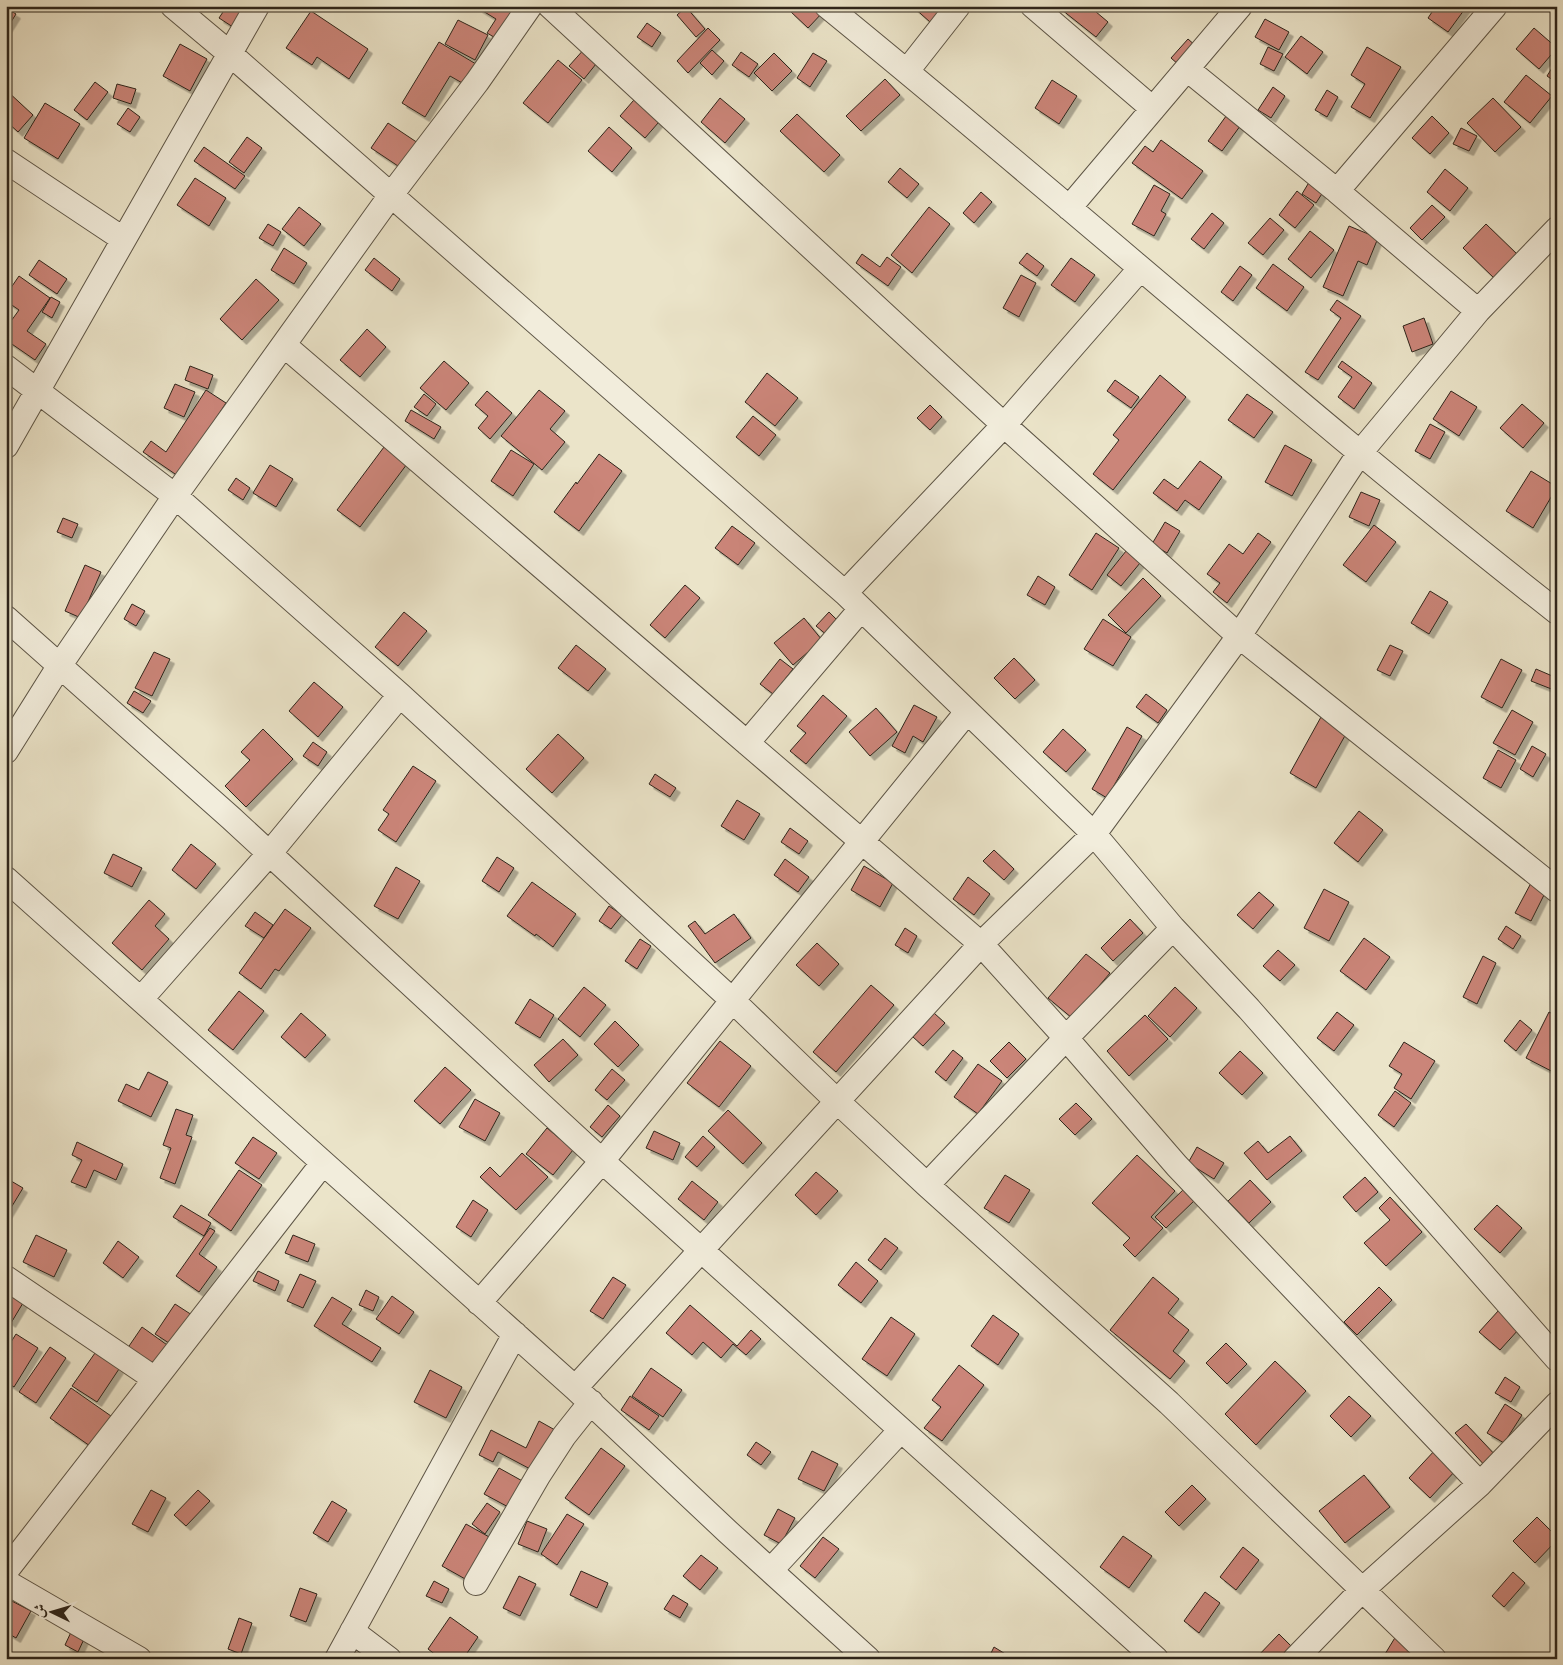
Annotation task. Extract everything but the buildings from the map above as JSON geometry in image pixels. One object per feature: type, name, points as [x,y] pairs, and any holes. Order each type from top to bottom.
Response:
[{"type":"street","points":[[173,6],[230,53],[853,601],[1094,834],[1173,928],[1249,1009],[1557,1359]]},
{"type":"street","points":[[6,446],[257,6]]},
{"type":"street","points":[[6,751],[60,665],[175,496],[391,195],[477,82],[530,6]]},
{"type":"street","points":[[550,6],[1004,425],[1239,636],[1557,890]]},
{"type":"street","points":[[827,6],[907,71],[1359,454],[1555,607]]},
{"type":"street","points":[[907,71],[958,6]]},
{"type":"street","points":[[1033,6],[1153,109]]},
{"type":"street","points":[[1068,208],[1240,6]]},
{"type":"street","points":[[1337,191],[1495,6]]},
{"type":"street","points":[[1187,69],[1337,191],[1478,311]]},
{"type":"street","points":[[6,161],[123,239]]},
{"type":"street","points":[[476,1582],[538,1476],[564,1436],[583,1395],[702,1251],[981,944],[1094,834],[1239,636],[1359,454],[1478,311],[1557,229]]},
{"type":"street","points":[[747,743],[853,601],[1140,269]]},
{"type":"street","points":[[284,345],[981,944],[1066,1038],[1177,1166],[1480,1484]]},
{"type":"street","points":[[6,367],[175,496],[400,694],[732,1000],[927,1185],[1169,1403],[1434,1659]]},
{"type":"street","points":[[6,618],[269,854],[602,1161],[1156,1659]]},
{"type":"street","points":[[141,1000],[269,854],[400,694]]},
{"type":"street","points":[[479,1303],[602,1161],[968,712]]},
{"type":"street","points":[[6,880],[583,1395],[868,1659]]},
{"type":"street","points":[[927,1185],[1173,928]]},
{"type":"street","points":[[6,1571],[323,1163]]},
{"type":"street","points":[[6,1278],[155,1379]]},
{"type":"street","points":[[337,1659],[515,1334]]},
{"type":"street","points":[[1295,1659],[1362,1590],[1480,1484],[1557,1404]]},
{"type":"street","points":[[771,1570],[901,1430]]},
{"type":"street","points":[[6,1582],[139,1659]]},
{"type":"street","points":[[352,1631],[389,1659]]}]
